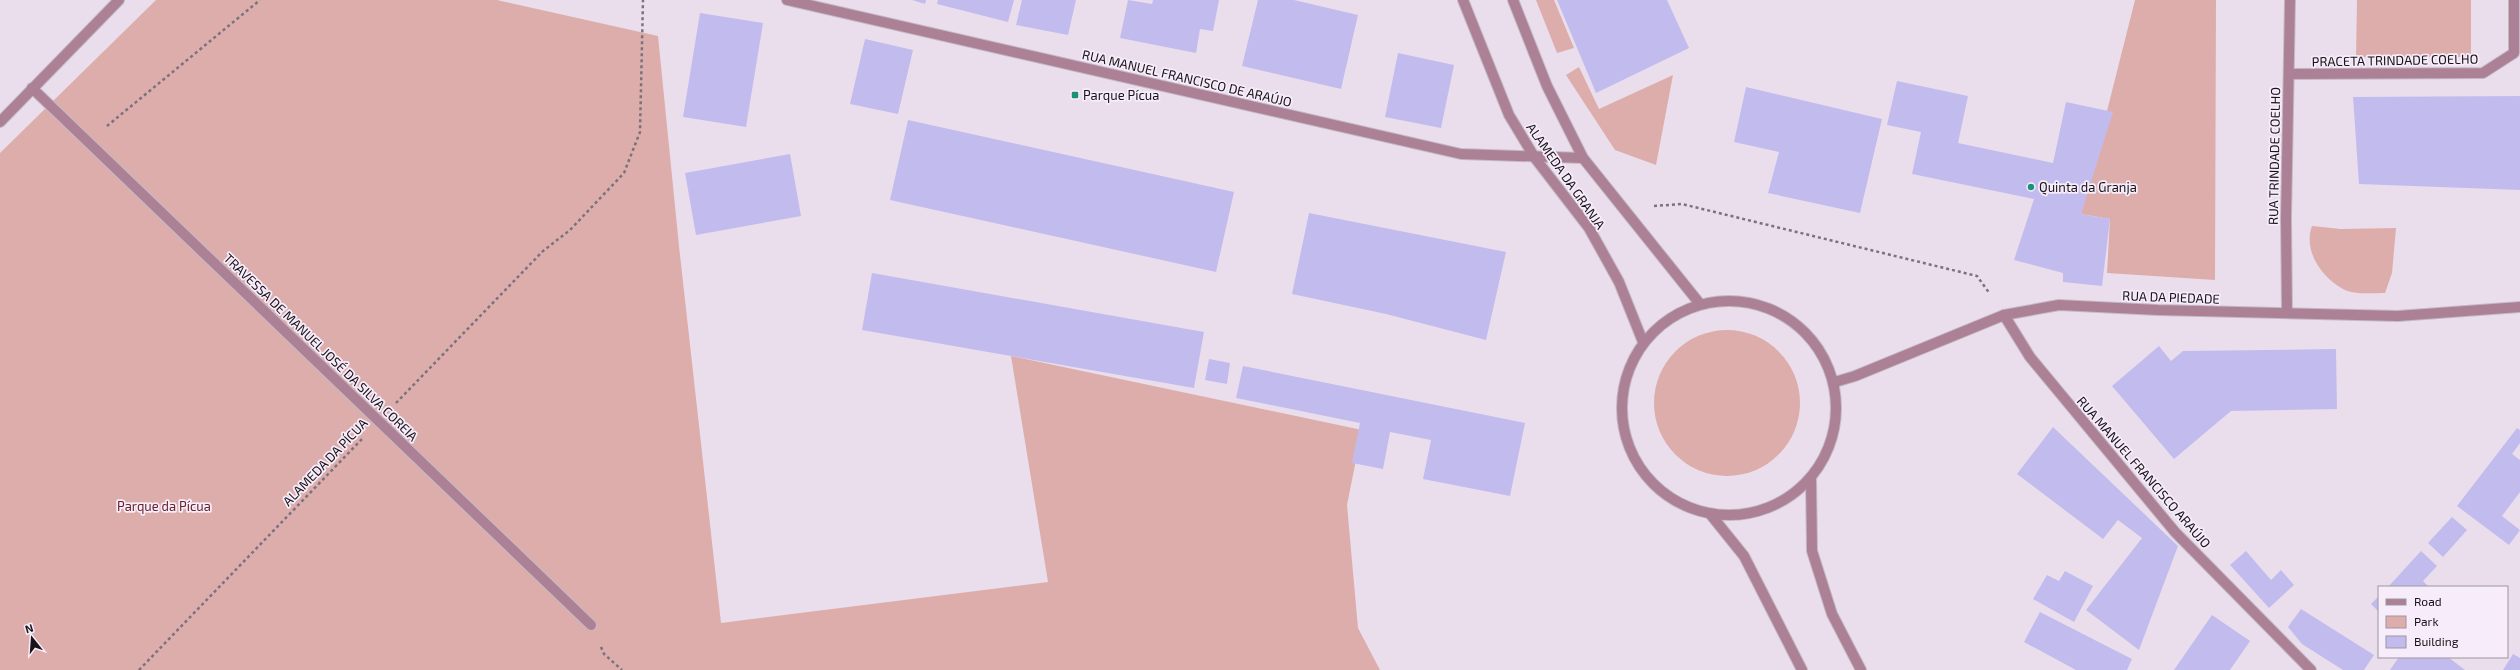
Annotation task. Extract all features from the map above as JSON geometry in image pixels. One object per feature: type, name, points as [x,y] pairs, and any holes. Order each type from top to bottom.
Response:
[{"type":"street","points":[[0,122],[119,0]]},
{"type":"street","name":"RUA MANUEL FRANCISCO DE ARAÚJO","points":[[787,0],[1461,154],[1535,158],[1583,158]]},
{"type":"street","name":"ALAMEDA DA GRANJA","points":[[1463,0],[1509,115],[1535,158],[1589,228],[1619,282],[1643,342]]},
{"type":"street","name":"ALAMEDA DA GRANJA","points":[[1513,0],[1547,86],[1583,158],[1700,304]]},
{"type":"street","name":"RUA TRINDADE COELHO","points":[[2287,312],[2286,219],[2290,0]]},
{"type":"street","name":"PRACETA TRINDADE COELHO","points":[[2289,74],[2483,73],[2514,54],[2514,0]]},
{"type":"street","name":"TRAVESSA DE MANUEL JOSÉ DA SILVA COREIA","points":[[32,88],[316,359],[591,625]]},
{"type":"street","points":[[1734,300],[1768,307],[1798,325],[1821,350],[1835,382],[1838,416],[1830,450],[1811,479],[1782,503],[1748,515],[1711,515],[1676,502],[1647,479],[1628,448],[1621,412],[1626,375],[1643,342],[1669,319],[1700,304],[1734,300]]},
{"type":"street","name":"RUA DA PIEDADE","points":[[1835,382],[1856,376],[2004,314],[2059,305],[2158,310],[2287,312],[2398,316],[2520,307]]},
{"type":"street","name":"RUA MANUEL FRANCISCO ARAÚJO","points":[[2004,314],[2030,357],[2175,532],[2311,670]]},
{"type":"street","points":[[1811,479],[1812,551],[1832,614],[1861,670]]},
{"type":"street","points":[[1711,515],[1744,556],[1802,670]]},
{"type":"path","points":[[89,142],[260,0]]},
{"type":"path","name":"ALAMEDA DA PÍCUA","points":[[139,670],[543,251],[570,230],[624,173],[640,132],[642,0]]},
{"type":"path","points":[[1682,204],[1977,276],[2004,314]]},
{"type":"path","points":[[591,625],[604,654],[622,670]]},
{"type":"green space","name":"Parque da Pícua","points":[[156,0],[497,0],[658,36],[679,246],[721,623],[1048,582],[1011,356],[1362,430],[1347,505],[1358,628],[1380,670],[0,670],[0,153]]},
{"type":"green space","points":[[1536,0],[1554,0],[1574,48],[1557,53]]},
{"type":"green space","points":[[2135,0],[2216,0],[2215,280],[2107,273],[2110,219],[2081,214]]},
{"type":"green space","points":[[2357,0],[2471,0],[2471,57],[2356,57]]},
{"type":"green space","points":[[1579,67],[1599,109],[1673,75],[1656,165],[1615,150],[1566,75]]},
{"type":"green space","points":[[2312,226],[2341,229],[2396,228],[2392,273],[2385,293],[2347,291],[2335,284],[2321,270],[2312,253],[2310,235]]},
{"type":"green space","points":[[1720,330],[1734,330],[1748,333],[1768,342],[1779,351],[1788,362],[1797,382],[1800,403],[1797,424],[1788,444],[1779,455],[1768,464],[1748,473],[1734,476],[1720,476],[1706,473],[1686,464],[1675,455],[1666,444],[1657,424],[1654,410],[1654,396],[1657,382],[1666,362],[1675,351],[1686,342],[1706,333]]},
{"type":"building","points":[[912,0],[926,0],[925,4]]},
{"type":"building","points":[[938,0],[1014,0],[1008,22],[937,4]]},
{"type":"building","points":[[1022,0],[1076,0],[1068,35],[1016,25]]},
{"type":"building","points":[[1128,0],[1152,4],[1153,0],[1219,0],[1213,31],[1200,29],[1196,53],[1120,38]]},
{"type":"building","points":[[1258,0],[1294,0],[1358,15],[1341,89],[1242,66]]},
{"type":"building","points":[[1557,0],[1667,0],[1689,48],[1596,93]]},
{"type":"building","points":[[700,13],[763,23],[746,127],[683,117]]},
{"type":"building","points":[[865,39],[913,50],[898,114],[850,104]]},
{"type":"building","points":[[1398,53],[1454,65],[1441,128],[1385,117]]},
{"type":"building","name":"Quinta da Granja","points":[[1897,81],[1968,96],[1958,143],[2053,163],[2066,102],[2113,112],[2081,214],[2110,219],[2102,286],[2063,282],[2063,273],[2014,260],[2034,199],[1912,174],[1921,132],[1887,125]]},
{"type":"building","points":[[1746,87],[1882,119],[1860,213],[1768,193],[1779,152],[1734,142]]},
{"type":"building","points":[[2520,96],[2520,190],[2359,184],[2353,97]]},
{"type":"building","points":[[908,120],[1234,192],[1216,272],[890,200]]},
{"type":"building","points":[[790,154],[801,216],[696,235],[685,173]]},
{"type":"building","points":[[1309,213],[1506,252],[1486,340],[1386,314],[1292,294]]},
{"type":"building","points":[[872,273],[1204,332],[1194,388],[862,330]]},
{"type":"building","points":[[2159,346],[2171,361],[2183,351],[2336,349],[2337,409],[2231,411],[2174,459],[2112,386]]},
{"type":"building","points":[[1209,359],[1230,363],[1227,384],[1205,380]]},
{"type":"building","points":[[1243,366],[1525,423],[1510,496],[1423,479],[1431,440],[1390,432],[1383,469],[1352,463],[1360,423],[1236,398]]},
{"type":"building","points":[[2053,427],[2178,546],[2139,650],[2086,610],[2142,538],[2118,520],[2103,539],[2017,474]]},
{"type":"building","points":[[2517,428],[2520,430],[2520,443],[2512,454],[2520,460],[2520,492],[2502,516],[2520,530],[2509,545],[2457,506]]},
{"type":"building","points":[[2452,517],[2467,530],[2443,557],[2428,543]]},
{"type":"building","points":[[2246,551],[2271,580],[2281,570],[2294,585],[2269,608],[2230,565]]},
{"type":"building","points":[[2421,551],[2437,566],[2423,581],[2428,586],[2389,586]]},
{"type":"building","points":[[2065,571],[2093,586],[2074,622],[2033,599],[2047,575],[2059,581]]},
{"type":"building","points":[[2378,597],[2378,611],[2371,604]]},
{"type":"building","points":[[2301,609],[2374,655],[2364,670],[2343,670],[2302,644],[2288,627]]},
{"type":"building","points":[[2040,612],[2132,659],[2127,670],[2076,670],[2024,642]]},
{"type":"building","points":[[2212,615],[2250,641],[2230,670],[2174,670]]},
{"type":"building","points":[[2513,654],[2520,658],[2520,670],[2503,670]]},
{"type":"building","points":[[2398,658],[2449,658],[2465,670],[2390,670]]},
{"type":"place","name":"Parque Pícua","points":[[1075,95]]},
{"type":"place","name":"Quinta da Granja","points":[[2031,187]]}]
